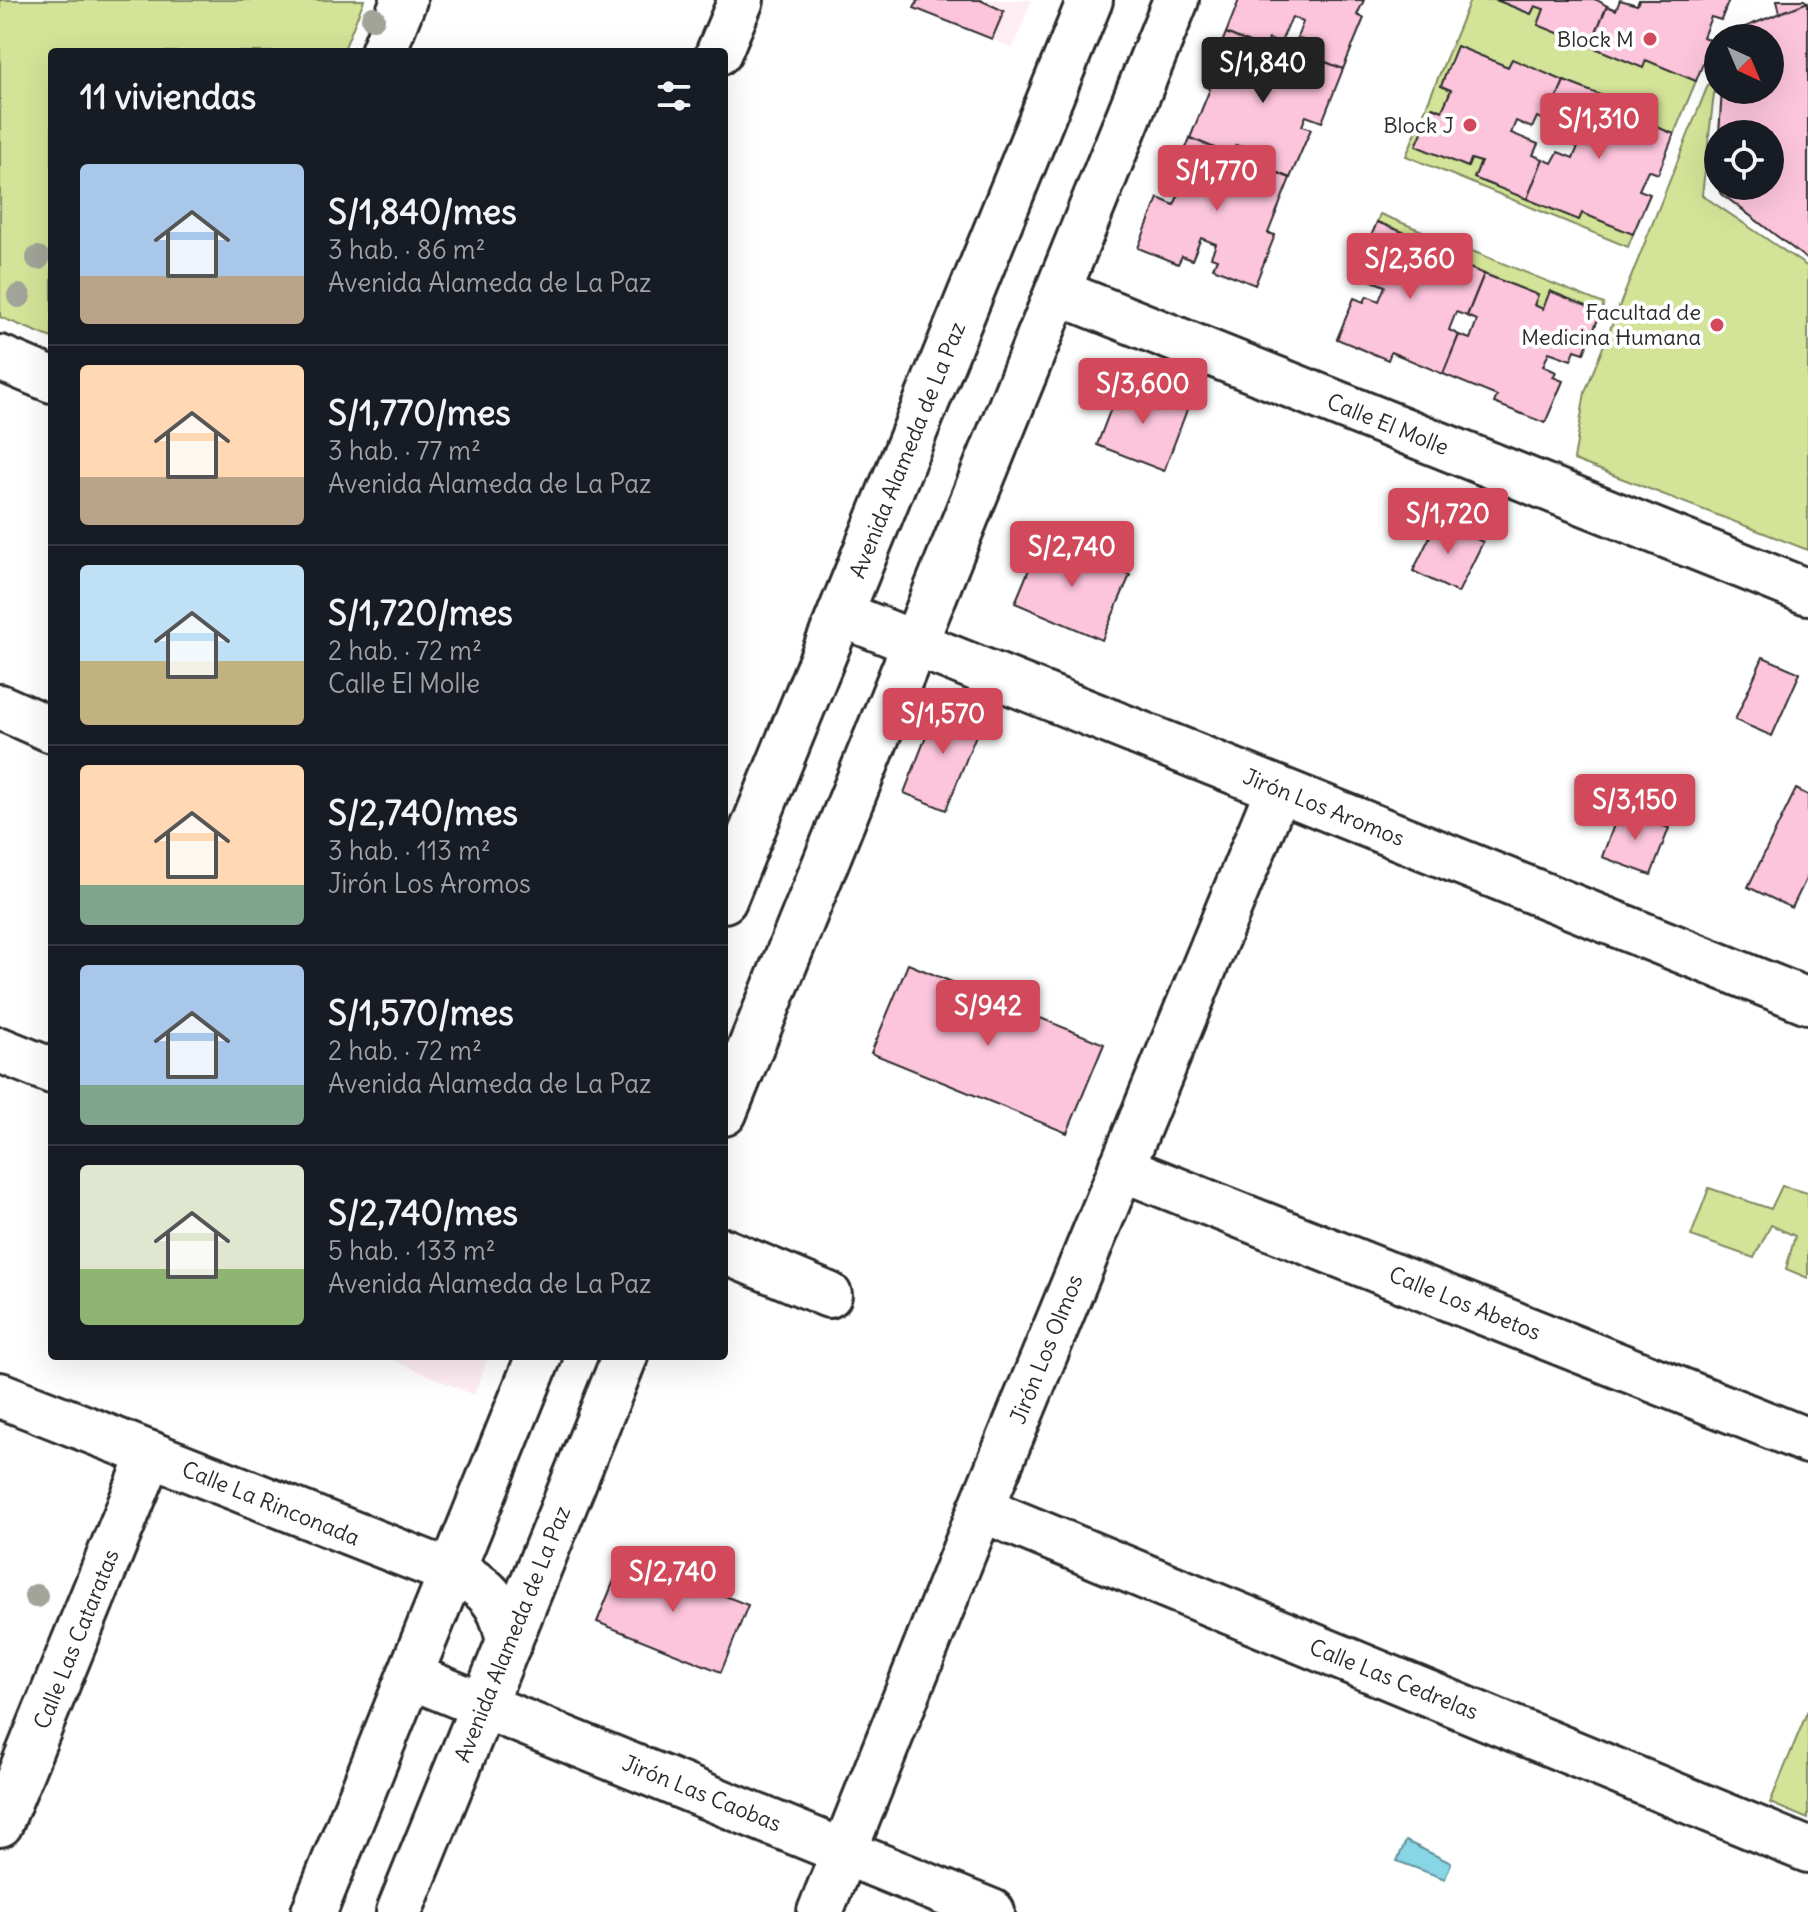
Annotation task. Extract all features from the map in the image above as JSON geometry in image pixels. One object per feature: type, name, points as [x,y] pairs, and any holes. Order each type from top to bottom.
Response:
[{"type":"street","points":[[385,48],[404,0]]},
{"type":"street","points":[[721,48],[741,0]]},
{"type":"street","name":"Avenida Alameda de La Paz","points":[[728,890],[1090,0]]},
{"type":"street","points":[[728,1103],[1176,0]]},
{"type":"street","name":"Calle El Molle","points":[[1058,292],[1808,592]]},
{"type":"street","points":[[0,358],[48,378]]},
{"type":"street","name":"Jirón Los Aromos","points":[[841,614],[1808,1001]]},
{"type":"street","points":[[0,707],[48,728]]},
{"type":"street","name":"Jirón Los Olmos","points":[[820,1912],[981,1509],[1278,789]]},
{"type":"street","points":[[0,1050],[48,1069]]},
{"type":"street","name":"Calle Los Abetos","points":[[1121,1168],[1808,1441]]},
{"type":"street","points":[[728,1253],[829,1295]]},
{"type":"street","points":[[314,1912],[537,1360]]},
{"type":"street","name":"Avenida Alameda de La Paz","points":[[399,1912],[623,1360]]},
{"type":"street","name":"Calle La Rinconada","points":[[0,1395],[451,1573],[489,1593],[502,1614],[509,1643]]},
{"type":"street","name":"Calle Las Cataratas","points":[[0,1824],[151,1454]]},
{"type":"street","name":"Calle Las Cedrelas","points":[[981,1509],[1808,1850]]},
{"type":"street","name":"Jirón Las Caobas","points":[[410,1676],[992,1912]]},
{"type":"shaded area","points":[[918,0],[1032,0],[1013,48],[914,8]]},
{"type":"shaded area","points":[[392,1360],[487,1360],[474,1395]]},
{"type":"green space","points":[[0,0],[364,0],[345,48],[48,48],[48,336],[0,317]]},
{"type":"green space","points":[[1470,0],[1496,0],[1531,14],[1535,6],[1544,9],[1538,25],[1642,67],[1646,60],[1696,81],[1674,134],[1624,114],[1619,123],[1611,119],[1617,102],[1512,60],[1508,67],[1457,47],[1441,86],[1451,90],[1442,111],[1432,107],[1417,146],[1467,167],[1471,159],[1481,162],[1475,178],[1579,220],[1582,213],[1633,234],[1628,247],[1406,156]]},
{"type":"green space","name":"Facultad de Medicina Humana","points":[[1704,95],[1704,104],[1713,104],[1711,120],[1704,120],[1704,200],[1709,200],[1808,267],[1808,550],[1574,460],[1585,392]]},
{"type":"green space","points":[[1380,214],[1604,304],[1601,312],[1550,292],[1543,309],[1534,305],[1537,295],[1433,253],[1428,264],[1418,260],[1426,241],[1377,222]]},
{"type":"green space","points":[[1782,1186],[1808,1193],[1808,1278],[1786,1269],[1795,1236],[1771,1225],[1754,1258],[1691,1236],[1709,1188],[1771,1209]]},
{"type":"green space","points":[[1808,1710],[1808,1819],[1770,1803]]},
{"type":"water","points":[[1406,1841],[1451,1863],[1445,1879],[1397,1861]]},
{"type":"building","points":[[918,0],[980,0],[1004,11],[992,39],[914,8]]},
{"type":"building","points":[[1239,0],[1364,0],[1357,15],[1364,18],[1343,69],[1303,53],[1308,42],[1297,38],[1303,22],[1292,17],[1280,44],[1269,39],[1265,50],[1226,33]]},
{"type":"building","points":[[1496,0],[1597,0],[1607,6],[1590,46],[1538,25],[1544,9],[1535,6],[1531,14]]},
{"type":"building","name":"Block M","points":[[1620,0],[1637,5],[1639,0],[1729,0],[1721,20],[1711,17],[1708,24],[1704,24],[1704,61],[1696,81],[1646,60],[1643,68],[1590,46],[1607,6],[1616,10]]},
{"type":"building","points":[[1777,0],[1805,0],[1807,3],[1780,13]]},
{"type":"building","points":[[1808,2],[1808,260],[1730,200],[1784,200],[1784,120],[1720,120],[1721,104],[1784,104],[1784,24],[1753,24]]},
{"type":"building","points":[[1226,33],[1265,50],[1261,59],[1273,63],[1266,79],[1278,84],[1289,59],[1299,63],[1303,53],[1343,69],[1322,122],[1306,116],[1302,126],[1311,129],[1290,178],[1250,162],[1254,152],[1236,145],[1231,155],[1190,138],[1210,89],[1204,86]]},
{"type":"building","name":"Block J","points":[[1457,46],[1508,67],[1512,59],[1564,81],[1547,121],[1537,117],[1532,128],[1516,121],[1511,133],[1538,144],[1533,155],[1543,159],[1527,199],[1474,178],[1481,162],[1471,159],[1468,167],[1416,146],[1433,107],[1442,111],[1451,90],[1441,86]]},
{"type":"building","points":[[1564,81],[1618,102],[1611,119],[1619,123],[1623,113],[1674,134],[1658,174],[1648,170],[1639,190],[1650,194],[1633,234],[1582,213],[1579,220],[1527,199],[1543,159],[1552,163],[1558,152],[1573,158],[1578,147],[1552,136],[1557,125],[1547,121]]},
{"type":"building","points":[[1190,138],[1231,155],[1227,165],[1245,173],[1250,162],[1290,178],[1268,233],[1275,235],[1255,285],[1213,268],[1217,259],[1211,257],[1216,244],[1201,238],[1192,260],[1182,256],[1178,264],[1138,248],[1158,198],[1174,205],[1178,196],[1168,192]]},
{"type":"building","points":[[1377,222],[1426,241],[1418,260],[1428,264],[1433,253],[1484,274],[1467,316],[1456,312],[1449,330],[1459,335],[1443,374],[1391,352],[1388,360],[1337,339],[1354,298],[1364,302],[1367,296],[1379,301],[1385,286],[1362,277],[1367,266],[1360,263]]},
{"type":"building","points":[[1484,274],[1538,295],[1534,305],[1543,309],[1550,291],[1601,312],[1584,353],[1575,350],[1571,360],[1549,352],[1543,366],[1556,372],[1553,377],[1563,381],[1545,423],[1494,403],[1497,396],[1443,374],[1459,335],[1470,339],[1477,320],[1467,316]]},
{"type":"building","points":[[1121,382],[1188,407],[1164,471],[1097,445]]},
{"type":"building","points":[[1438,520],[1483,542],[1458,593],[1413,571]]},
{"type":"building","points":[[1042,538],[1130,575],[1102,640],[1015,603]]},
{"type":"building","points":[[1763,657],[1800,673],[1772,736],[1735,720]]},
{"type":"building","points":[[939,703],[982,720],[946,810],[904,793]]},
{"type":"building","points":[[1796,789],[1808,795],[1808,875],[1792,908],[1748,887]]},
{"type":"building","points":[[1620,809],[1669,828],[1651,875],[1602,857]]},
{"type":"building","points":[[908,964],[1104,1044],[1067,1133],[871,1053]]},
{"type":"building","points":[[624,1556],[748,1605],[721,1672],[597,1622]]},
{"type":"place","name":"Block M","points":[[1650,39]]},
{"type":"place","name":"Block J","points":[[1470,125]]},
{"type":"place","name":"Facultad de Medicina Humana","points":[[1717,325]]}]
